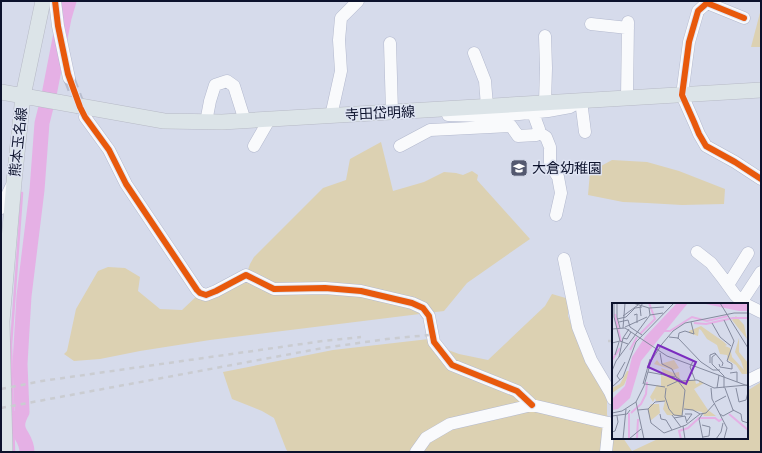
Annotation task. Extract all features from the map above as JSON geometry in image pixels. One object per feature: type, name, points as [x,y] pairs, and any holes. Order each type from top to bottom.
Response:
[{"type":"main road","name":"熊本玉名線","points":[[6,452],[2,321],[22,96],[44,1]]},
{"type":"main road","name":"寺田岱明線","points":[[3,93],[164,121],[222,122],[761,90]]},
{"type":"street","points":[[55,1],[58,26],[69,78]]},
{"type":"street","points":[[331,116],[341,71],[339,40],[341,18],[358,1]]},
{"type":"street","points":[[744,18],[707,3],[698,11],[689,42],[682,95],[699,134],[706,146],[735,162],[761,179]]},
{"type":"street","points":[[590,24],[628,25],[627,98]]},
{"type":"street","points":[[544,36],[546,68],[545,103]]},
{"type":"street","points":[[390,43],[392,112]]},
{"type":"street","points":[[474,53],[485,81],[487,106]]},
{"type":"street","points":[[206,122],[215,85],[227,81],[234,86],[245,121]]},
{"type":"street","points":[[400,146],[430,130],[513,120],[533,113],[570,106],[581,101],[585,132]]},
{"type":"street","points":[[425,110],[444,115],[486,116],[513,120]]},
{"type":"street","points":[[513,120],[518,136],[536,136],[539,129],[533,113]]},
{"type":"street","points":[[85,117],[109,150],[126,184],[200,293],[206,295],[246,276],[274,289],[325,288],[361,291],[412,303],[423,308],[429,316],[434,342],[452,365],[517,391],[532,405]]},
{"type":"street","points":[[254,146],[269,120]]},
{"type":"street","points":[[538,132],[546,137],[550,147],[550,164],[558,177],[561,193],[556,215]]},
{"type":"street","points":[[1,208],[14,182]]},
{"type":"street","points":[[697,252],[711,263],[735,295],[745,303],[761,272]]},
{"type":"street","points":[[728,285],[748,253]]},
{"type":"street","points":[[564,259],[578,327],[591,360],[612,397]]},
{"type":"street","points":[[748,305],[761,312]]},
{"type":"street","points":[[748,380],[761,374]]},
{"type":"street","points":[[416,452],[426,438],[450,424],[532,405],[611,423],[606,452]]},
{"type":"shaded area","points":[[761,9],[761,47],[751,47]]},
{"type":"shaded area","points":[[381,142],[393,191],[424,182],[444,172],[463,175],[472,171],[478,175],[477,180],[530,239],[467,283],[444,311],[210,340],[100,359],[74,361],[64,354],[67,351],[76,309],[98,271],[108,267],[125,268],[140,277],[138,291],[160,309],[182,310],[200,293],[246,275],[254,257],[323,188],[346,180],[350,159]]},
{"type":"shaded area","points":[[612,160],[647,162],[679,171],[725,189],[724,204],[682,205],[623,202],[588,195],[590,172]]},
{"type":"shaded area","points":[[552,294],[569,299],[568,316],[582,352],[607,396],[607,415],[612,422],[612,439],[624,439],[632,451],[658,439],[748,439],[748,390],[761,382],[761,452],[288,452],[274,418],[262,411],[232,399],[223,372],[333,350],[429,339],[448,350],[459,354],[488,360],[545,306]]},
{"type":"waterway","points":[[27,452],[25,441],[18,429],[19,419],[22,412],[20,364],[24,296],[37,190],[42,123],[64,18],[69,1]]},
{"type":"waterway","points":[[14,452],[11,345],[22,193]]},
{"type":"tunnel","points":[[69,78],[82,112]]},
{"type":"railway","points":[[1,408],[323,348],[429,335]]},
{"type":"railway","points":[[1,389],[42,381],[323,341],[361,337]]},
{"type":"cycle path","points":[[55,1],[58,26],[68,74],[80,107],[85,117],[109,150],[126,184],[200,293],[206,295],[246,275],[274,289],[325,288],[361,291],[412,303],[423,308],[429,316],[434,342],[452,365],[517,391],[532,405]]},
{"type":"cycle path","points":[[744,18],[707,3],[698,11],[689,42],[682,95],[699,134],[706,146],[735,162],[761,179]]},
{"type":"place","name":"大倉幼稚園","points":[[519,168]]}]
